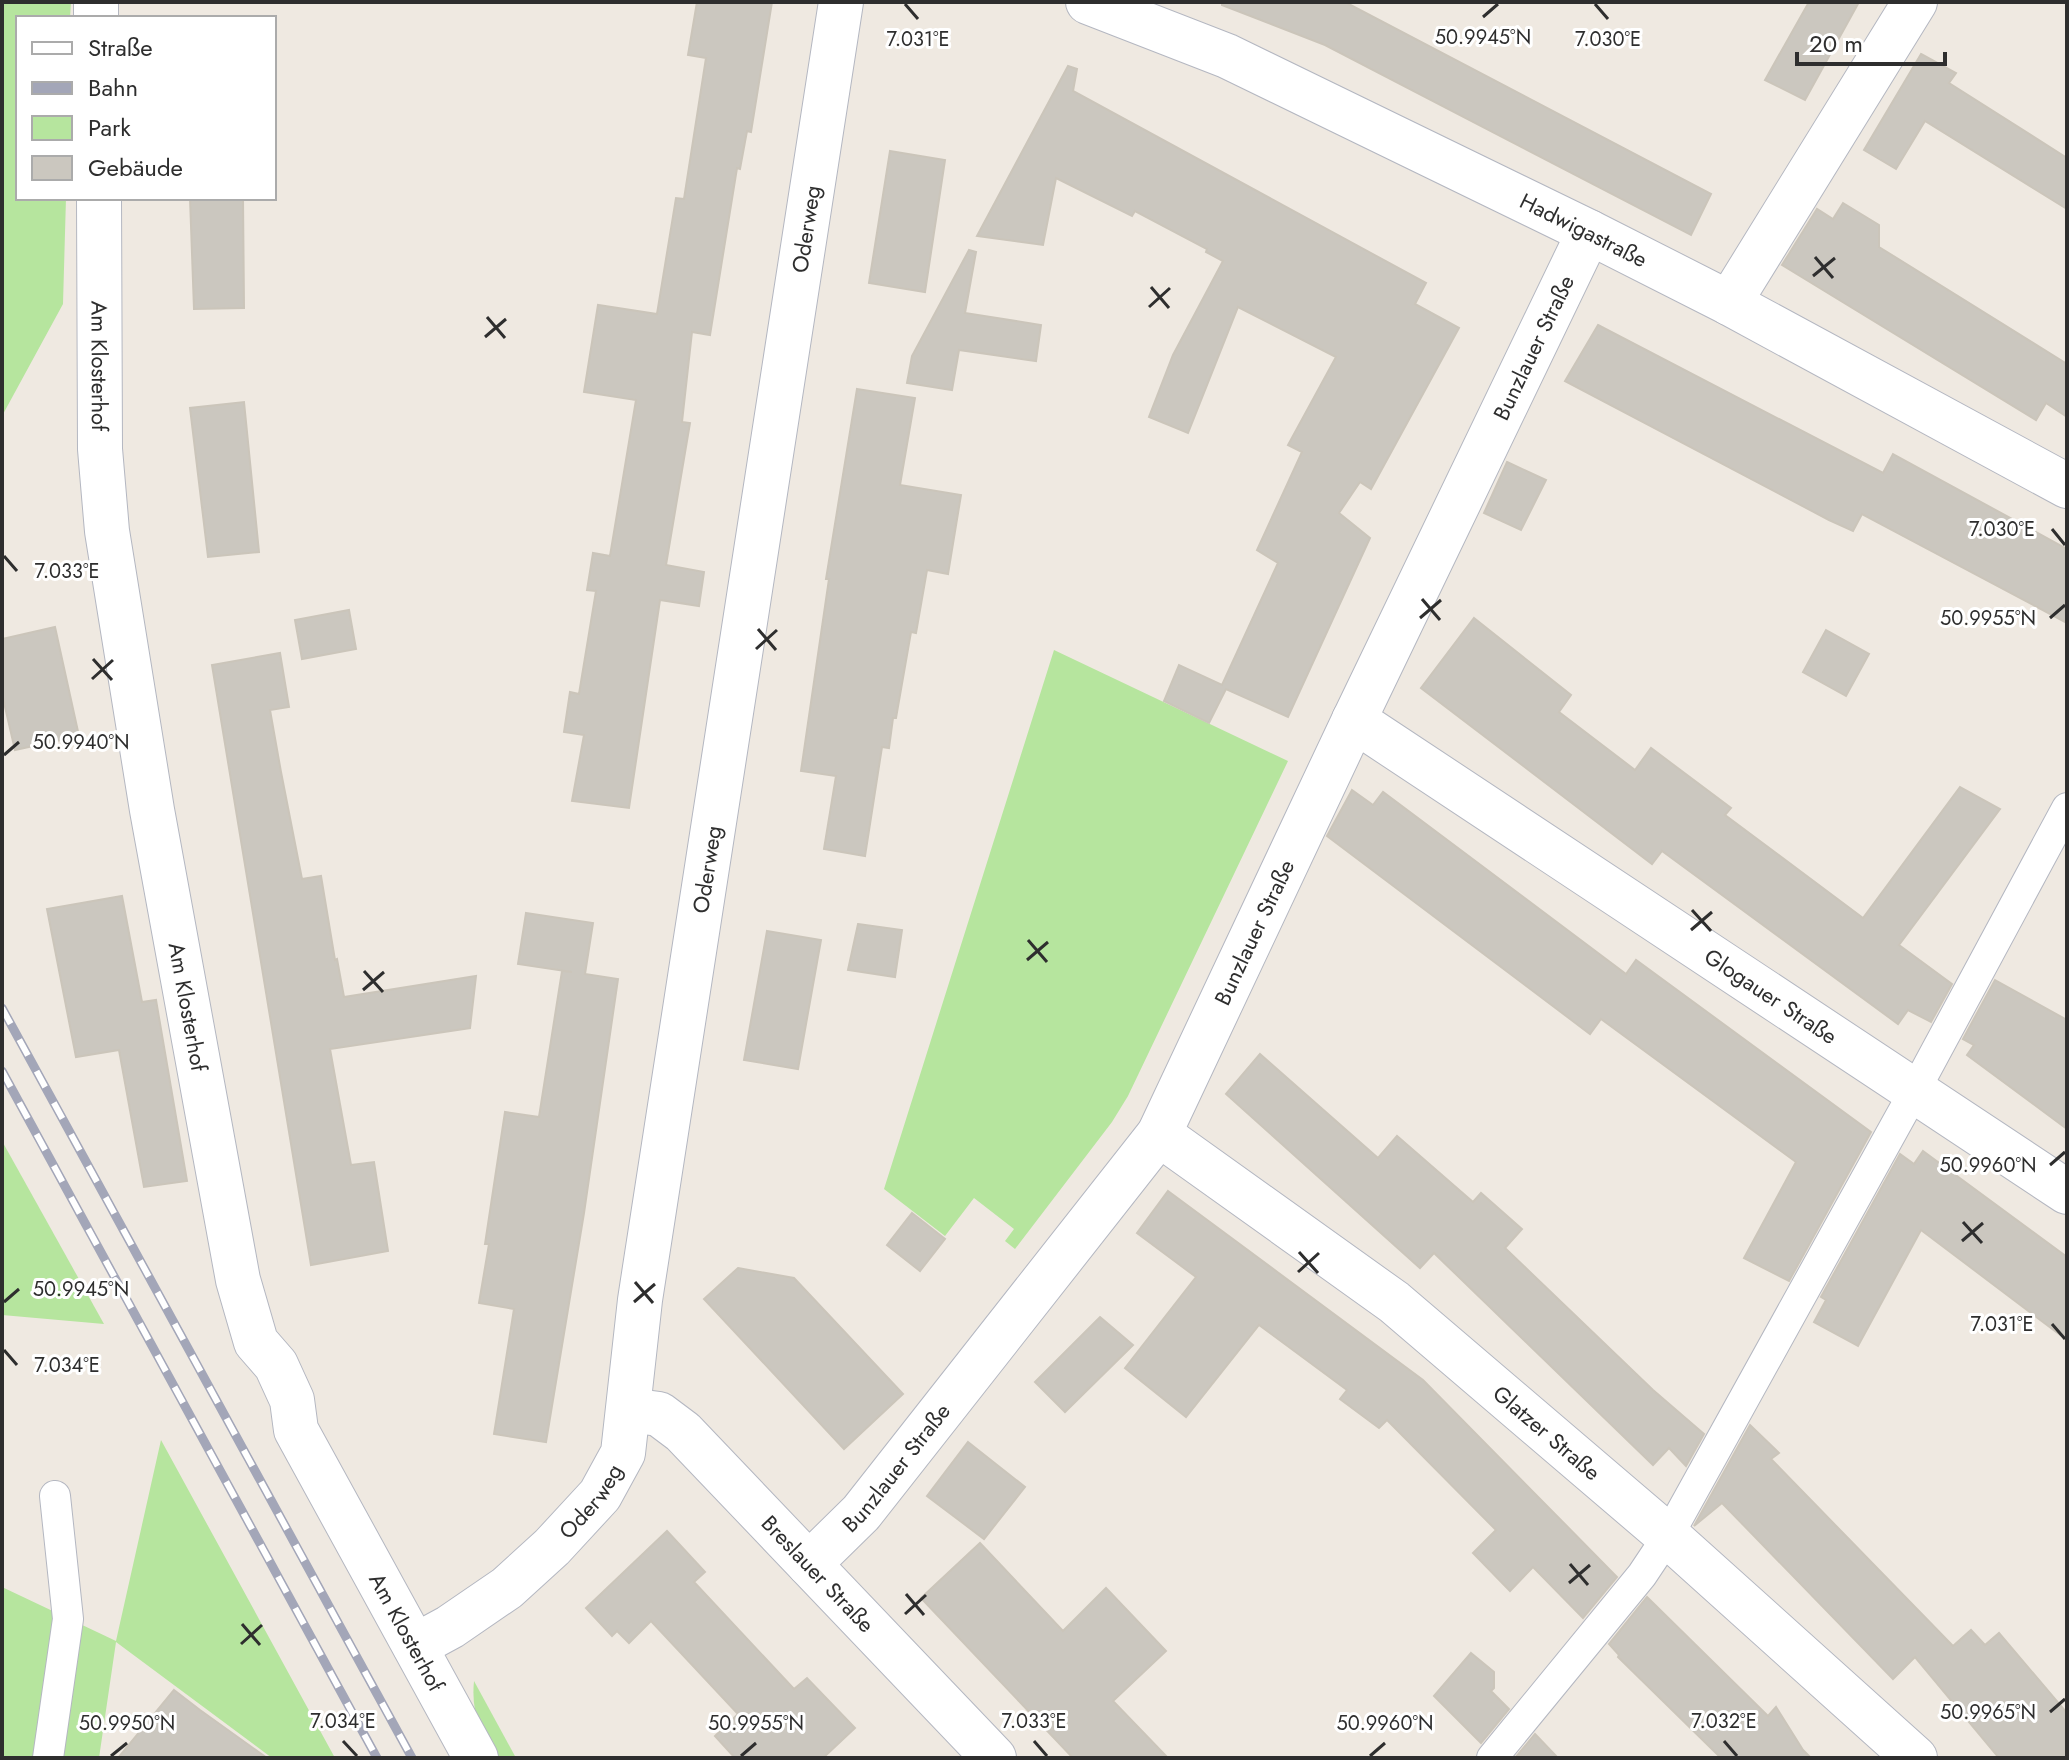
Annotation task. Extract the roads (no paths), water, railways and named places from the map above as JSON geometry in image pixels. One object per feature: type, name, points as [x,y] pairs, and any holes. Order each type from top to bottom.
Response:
[{"type":"street","name":"Oderweg","points":[[415,1646],[450,1627],[507,1588],[600,1495],[623,1453],[640,1300],[841,2]]},
{"type":"street","name":"Hadwigastraße","points":[[1088,2],[1227,56],[1589,232],[1729,303],[2067,486]]},
{"type":"street","points":[[1729,303],[1915,2]]},
{"type":"street","name":"Am Klosterhof","points":[[99,200],[100,449],[107,531],[152,810],[238,1280],[256,1342],[276,1365],[292,1400],[296,1430],[476,1758]]},
{"type":"street","name":"Bunzlauer Straße","points":[[809,1564],[861,1513],[1159,1134],[1589,232]]},
{"type":"street","name":"Glogauer Straße","points":[[1354,720],[2067,1192]]},
{"type":"street","name":"Glatzer Straße","points":[[1159,1134],[1394,1302],[1668,1536],[1915,1758]]},
{"type":"street","name":"Breslauer Straße","points":[[629,1410],[659,1414],[683,1432],[994,1758]]},
{"type":"lane","points":[[1492,1758],[1642,1575],[1668,1536],[1914,1092],[2058,846],[2067,808]]},
{"type":"lane","points":[[48,1758],[68,1619],[55,1496]]},
{"type":"railway","points":[[2,1008],[412,1758]]},
{"type":"railway","points":[[2,1071],[377,1758]]}]
